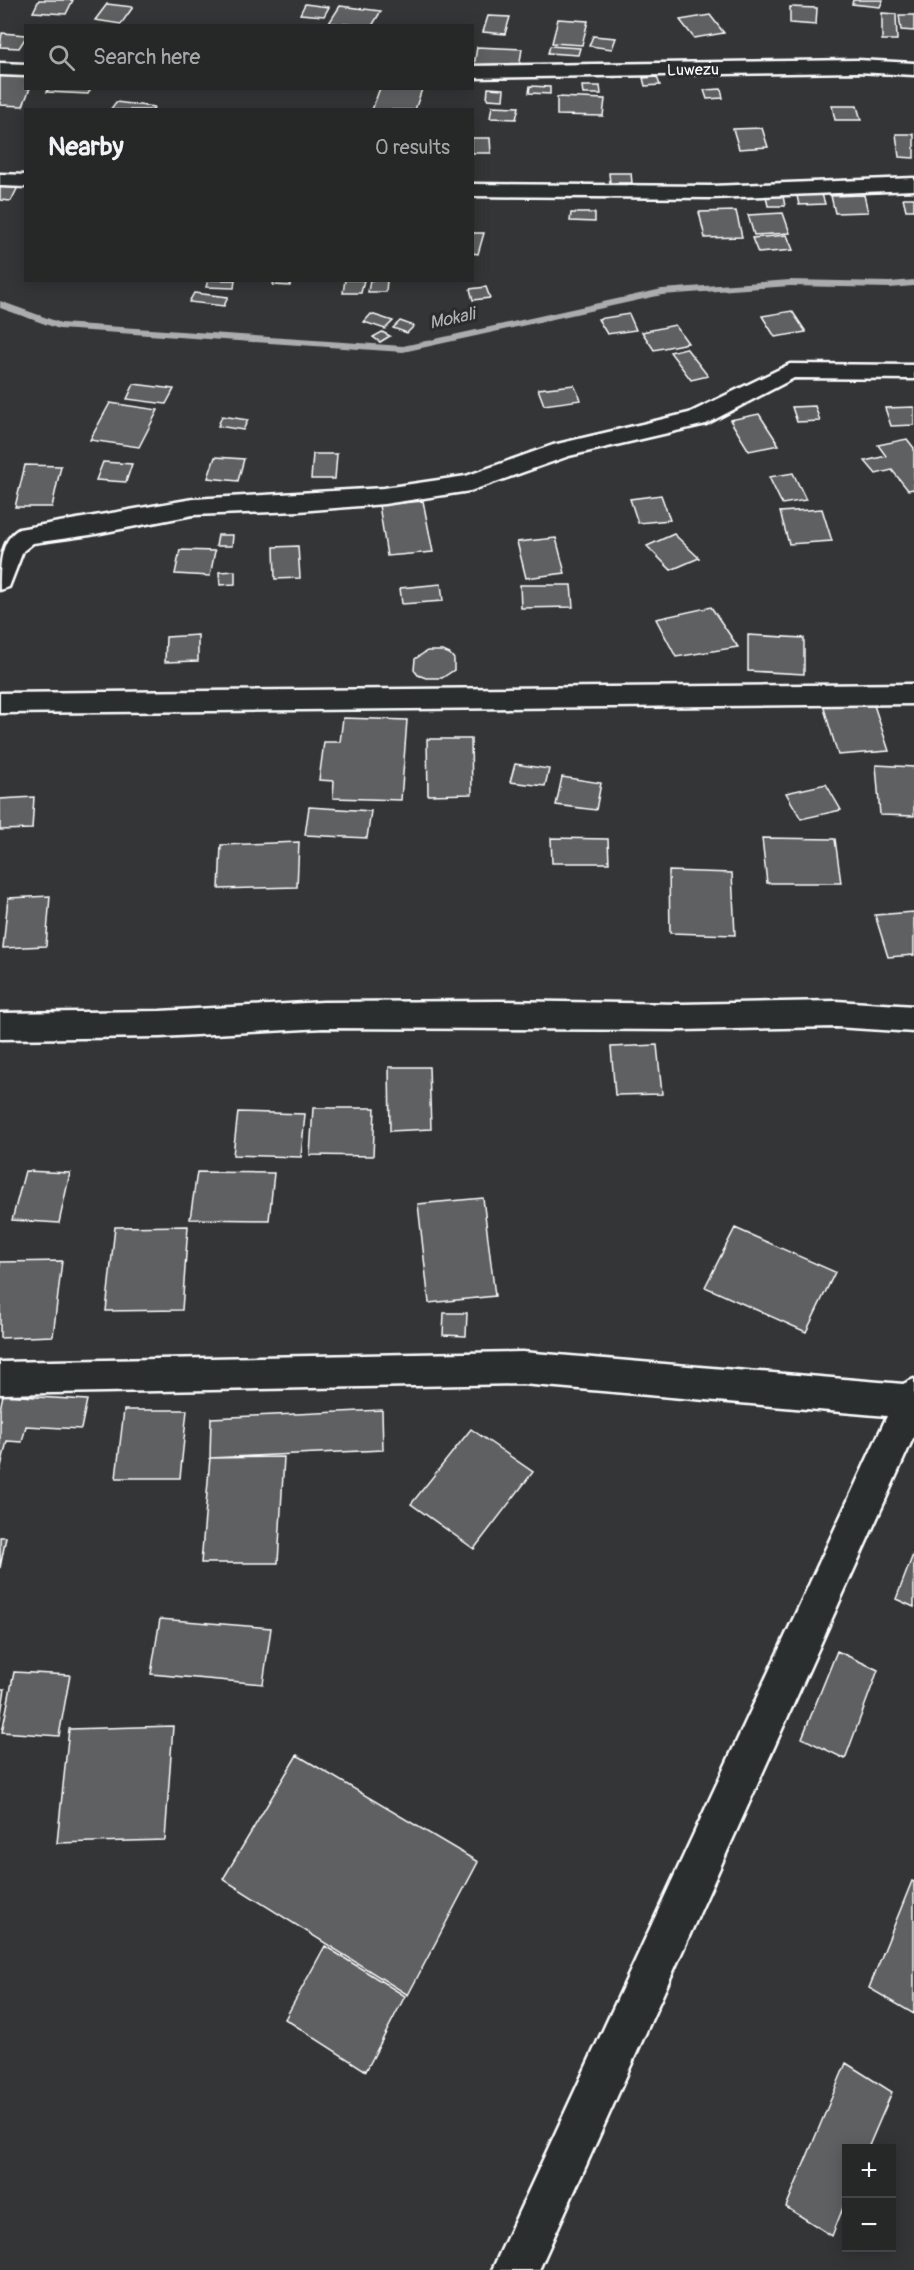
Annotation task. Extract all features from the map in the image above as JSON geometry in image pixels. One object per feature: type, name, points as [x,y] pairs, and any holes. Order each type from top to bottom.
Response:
[{"type":"street","name":"Luwezu","points":[[474,72],[857,66],[914,69]]},
{"type":"street","points":[[0,69],[24,70]]},
{"type":"street","points":[[0,180],[24,181]]},
{"type":"street","points":[[474,190],[711,192],[914,184]]},
{"type":"street","points":[[0,581],[11,544],[18,538],[90,528],[193,507],[331,500],[470,483],[583,445],[697,419],[790,372],[914,372]]},
{"type":"street","points":[[0,703],[914,693]]},
{"type":"street","points":[[0,1026],[160,1024],[346,1015],[500,1014],[681,1017],[836,1014],[914,1019]]},
{"type":"street","points":[[0,1378],[522,1368],[913,1398],[516,2270]]},
{"type":"building","points":[[39,0],[73,0],[66,14],[33,12]]},
{"type":"building","points":[[853,0],[883,0],[880,7],[852,4]]},
{"type":"building","points":[[107,4],[133,7],[121,24],[95,20]]},
{"type":"building","points":[[305,4],[329,7],[324,16],[300,14]]},
{"type":"building","points":[[340,6],[381,11],[373,24],[329,23]]},
{"type":"building","points":[[790,7],[817,8],[816,25],[790,23]]},
{"type":"building","points":[[882,13],[896,14],[897,40],[882,40]]},
{"type":"building","points":[[710,15],[724,33],[694,38],[680,20]]},
{"type":"building","points":[[899,15],[914,15],[914,31],[901,30]]},
{"type":"building","points":[[488,16],[510,17],[505,34],[483,32]]},
{"type":"building","points":[[558,19],[588,21],[582,45],[552,43]]},
{"type":"building","points":[[2,33],[24,35],[24,40],[19,48],[0,47]]},
{"type":"building","points":[[593,36],[616,38],[612,49],[589,46]]},
{"type":"building","points":[[550,46],[580,48],[578,55],[548,53]]},
{"type":"building","points":[[477,47],[522,49],[519,68],[474,66]]},
{"type":"building","points":[[0,76],[24,77],[24,90],[29,90],[23,106],[0,105]]},
{"type":"building","points":[[657,77],[660,85],[645,86],[643,78]]},
{"type":"building","points":[[530,86],[550,87],[550,94],[529,93]]},
{"type":"building","points":[[582,86],[600,86],[601,94],[583,94]]},
{"type":"building","points":[[488,88],[504,89],[503,100],[487,99]]},
{"type":"building","points":[[721,89],[723,98],[707,99],[704,90]]},
{"type":"building","points":[[48,90],[90,90],[88,94],[47,92]]},
{"type":"building","points":[[379,90],[422,90],[416,108],[373,108]]},
{"type":"building","points":[[557,97],[605,99],[603,116],[557,115]]},
{"type":"building","points":[[116,102],[154,107],[154,108],[112,108]]},
{"type":"building","points":[[492,106],[519,107],[516,119],[490,118]]},
{"type":"building","points":[[832,106],[857,106],[861,120],[835,120]]},
{"type":"building","points":[[762,128],[768,147],[739,149],[733,129]]},
{"type":"building","points":[[896,134],[914,134],[914,158],[899,157]]},
{"type":"building","points":[[474,138],[490,138],[491,153],[474,153]]},
{"type":"building","points":[[609,173],[631,173],[632,183],[610,183]]},
{"type":"building","points":[[0,184],[19,185],[11,201],[0,200]]},
{"type":"building","points":[[822,194],[825,204],[799,205],[797,196]]},
{"type":"building","points":[[864,195],[868,212],[835,213],[831,196]]},
{"type":"building","points":[[766,196],[783,196],[785,206],[768,206]]},
{"type":"building","points":[[903,198],[914,198],[914,210],[906,210]]},
{"type":"building","points":[[736,211],[742,237],[705,238],[699,212]]},
{"type":"building","points":[[571,213],[595,213],[595,222],[570,221]]},
{"type":"building","points":[[783,213],[790,233],[754,235],[748,215]]},
{"type":"building","points":[[474,233],[484,233],[478,254],[474,253]]},
{"type":"building","points":[[787,235],[793,250],[758,253],[752,238]]},
{"type":"building","points":[[207,282],[235,282],[234,288],[206,287]]},
{"type":"building","points":[[274,282],[291,282],[290,286],[273,285]]},
{"type":"building","points":[[345,282],[364,282],[361,293],[343,293]]},
{"type":"building","points":[[370,282],[387,282],[386,292],[368,292]]},
{"type":"building","points":[[486,287],[490,298],[473,300],[470,289]]},
{"type":"building","points":[[194,293],[228,297],[224,306],[189,302]]},
{"type":"building","points":[[792,311],[806,332],[775,337],[762,316]]},
{"type":"building","points":[[371,314],[393,321],[385,329],[364,322]]},
{"type":"building","points":[[629,314],[636,330],[607,334],[598,319]]},
{"type":"building","points":[[400,321],[414,326],[407,333],[393,328]]},
{"type":"building","points":[[675,325],[688,343],[654,350],[642,332]]},
{"type":"building","points":[[382,332],[390,336],[380,342],[373,337]]},
{"type":"building","points":[[686,348],[708,376],[691,380],[670,352]]},
{"type":"building","points":[[134,384],[174,389],[166,404],[127,399]]},
{"type":"building","points":[[574,385],[581,400],[544,405],[538,389]]},
{"type":"building","points":[[110,403],[158,410],[139,447],[90,440]]},
{"type":"building","points":[[815,406],[820,421],[797,422],[792,407]]},
{"type":"building","points":[[914,407],[914,425],[891,426],[885,408]]},
{"type":"building","points":[[759,414],[779,445],[749,451],[730,420]]},
{"type":"building","points":[[222,416],[248,420],[243,430],[218,426]]},
{"type":"building","points":[[907,439],[914,448],[914,489],[908,490],[892,470],[876,474],[865,461],[886,456],[878,445]]},
{"type":"building","points":[[313,454],[337,454],[335,479],[311,479]]},
{"type":"building","points":[[215,457],[244,459],[238,481],[208,478]]},
{"type":"building","points":[[103,462],[132,464],[126,482],[96,480]]},
{"type":"building","points":[[25,465],[61,466],[52,507],[15,507]]},
{"type":"building","points":[[793,473],[806,500],[782,504],[769,477]]},
{"type":"building","points":[[661,495],[670,520],[638,523],[630,499]]},
{"type":"building","points":[[423,501],[433,552],[387,556],[379,505]]},
{"type":"building","points":[[822,509],[832,541],[789,544],[780,512]]},
{"type":"building","points":[[674,534],[699,558],[671,570],[647,546]]},
{"type":"building","points":[[218,535],[233,535],[232,546],[216,546]]},
{"type":"building","points":[[556,538],[565,573],[526,578],[517,542]]},
{"type":"building","points":[[298,546],[300,578],[275,579],[274,547]]},
{"type":"building","points":[[180,550],[215,551],[210,576],[175,574]]},
{"type":"building","points":[[235,571],[235,584],[220,585],[219,572]]},
{"type":"building","points":[[441,584],[443,601],[402,604],[400,588]]},
{"type":"building","points":[[520,585],[571,585],[573,607],[521,608]]},
{"type":"building","points":[[711,607],[738,647],[676,657],[656,619]]},
{"type":"building","points":[[198,635],[198,661],[165,662],[166,637]]},
{"type":"building","points":[[748,635],[804,638],[804,674],[748,671]]},
{"type":"building","points":[[427,651],[443,651],[450,654],[454,659],[454,670],[442,678],[426,678],[418,675],[414,670],[415,659]]},
{"type":"building","points":[[873,702],[889,751],[838,755],[823,705]]},
{"type":"building","points":[[343,718],[407,720],[401,800],[333,798],[334,781],[319,780],[324,742],[340,742]]},
{"type":"building","points":[[427,739],[471,739],[472,794],[428,795]]},
{"type":"building","points":[[515,764],[549,769],[545,786],[510,782]]},
{"type":"building","points":[[876,765],[914,767],[914,816],[880,815]]},
{"type":"building","points":[[562,777],[601,783],[596,810],[556,805]]},
{"type":"building","points":[[826,784],[841,810],[801,819],[786,793]]},
{"type":"building","points":[[34,797],[32,829],[0,830],[0,799]]},
{"type":"building","points":[[309,807],[371,811],[367,838],[305,835]]},
{"type":"building","points":[[551,838],[608,839],[609,863],[552,863]]},
{"type":"building","points":[[762,838],[835,839],[841,883],[767,883]]},
{"type":"building","points":[[299,842],[297,887],[219,889],[221,845]]},
{"type":"building","points":[[669,871],[732,873],[735,935],[670,933]]},
{"type":"building","points":[[50,896],[46,946],[3,948],[8,898]]},
{"type":"building","points":[[914,912],[914,955],[888,957],[875,915]]},
{"type":"building","points":[[657,1045],[662,1094],[615,1095],[611,1047]]},
{"type":"building","points":[[389,1067],[429,1067],[431,1129],[390,1131]]},
{"type":"building","points":[[313,1108],[375,1108],[373,1156],[310,1155]]},
{"type":"building","points":[[238,1112],[305,1114],[301,1157],[233,1155]]},
{"type":"building","points":[[25,1171],[70,1173],[59,1223],[12,1220]]},
{"type":"building","points":[[197,1172],[274,1173],[269,1220],[190,1219]]},
{"type":"building","points":[[483,1198],[495,1296],[429,1303],[418,1204]]},
{"type":"building","points":[[188,1226],[182,1310],[106,1311],[115,1227]]},
{"type":"building","points":[[735,1228],[835,1272],[806,1332],[705,1287]]},
{"type":"building","points":[[62,1261],[53,1336],[0,1338],[0,1262]]},
{"type":"building","points":[[444,1313],[467,1313],[466,1336],[443,1335]]},
{"type":"building","points":[[3,1395],[87,1400],[81,1429],[26,1426],[22,1442],[7,1441],[0,1471],[0,1409]]},
{"type":"building","points":[[124,1410],[187,1410],[180,1478],[116,1478]]},
{"type":"building","points":[[382,1410],[383,1450],[210,1458],[211,1418]]},
{"type":"building","points":[[471,1429],[533,1472],[474,1549],[411,1504]]},
{"type":"building","points":[[284,1457],[278,1563],[201,1563],[210,1458]]},
{"type":"building","points":[[0,1537],[6,1537],[0,1568]]},
{"type":"building","points":[[914,1552],[914,1607],[896,1599]]},
{"type":"building","points":[[160,1619],[271,1628],[263,1684],[151,1674]]},
{"type":"building","points":[[837,1651],[878,1670],[845,1759],[802,1738]]},
{"type":"building","points":[[14,1672],[70,1675],[59,1736],[2,1732]]},
{"type":"building","points":[[0,1689],[5,1689],[0,1720]]},
{"type":"building","points":[[173,1726],[165,1840],[57,1843],[69,1729]]},
{"type":"building","points":[[297,1755],[478,1862],[408,1995],[223,1879]]},
{"type":"building","points":[[912,1881],[914,1882],[914,2014],[869,1988]]},
{"type":"building","points":[[325,1946],[405,1996],[366,2071],[285,2019]]},
{"type":"building","points":[[846,2063],[892,2092],[870,2144],[842,2144],[842,2210],[832,2236],[786,2207]]},
{"type":"waterway","name":"Mokali","points":[[0,304],[59,326],[403,349],[662,292],[790,283],[890,285],[914,283]]}]
